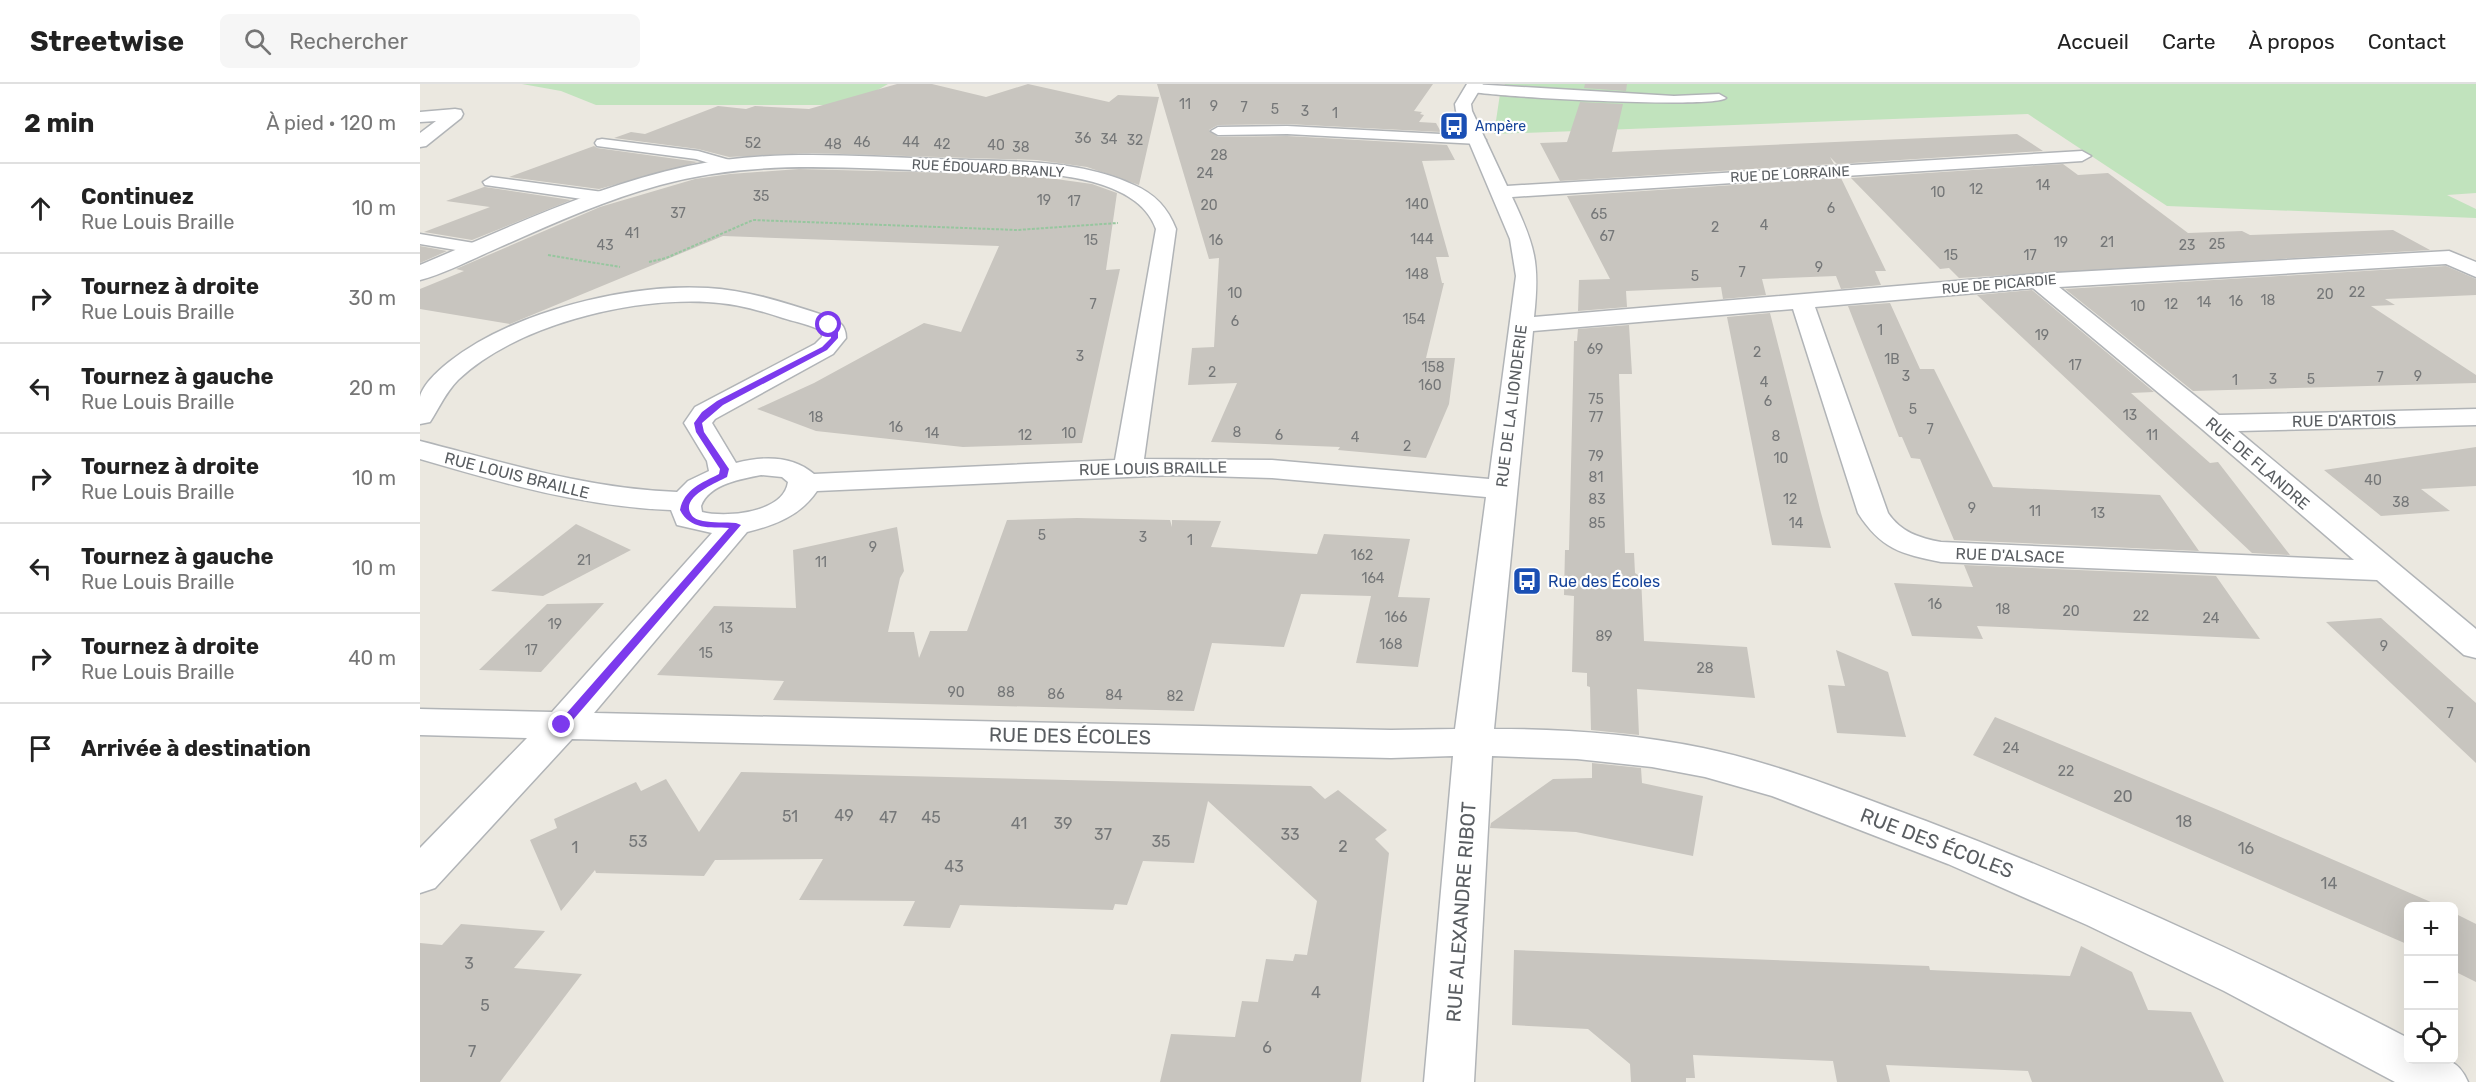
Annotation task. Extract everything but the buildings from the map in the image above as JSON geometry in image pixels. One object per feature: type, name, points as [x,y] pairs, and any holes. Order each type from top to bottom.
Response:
[{"type":"street","name":"RUE DE LA LIONDERIE","points":[[1473,742],[1500,489],[1527,276],[1525,254],[1463,104],[1474,86]]},
{"type":"street","points":[[420,117],[455,114],[424,151]]},
{"type":"street","name":"RUE DE LORRAINE","points":[[1499,192],[2082,156]]},
{"type":"street","name":"RUE ÉDOUARD BRANLY","points":[[420,273],[603,197],[668,176],[728,164],[791,160],[1049,170],[1093,177],[1132,191],[1148,200],[1164,220]]},
{"type":"street","points":[[1128,466],[1166,229],[1164,220]]},
{"type":"street","name":"RUE DE PICARDIE","points":[[1520,325],[2038,280],[2449,257],[2476,270]]},
{"type":"street","name":"RUE DE FLANDRE","points":[[2038,280],[2212,423],[2476,647]]},
{"type":"street","points":[[420,416],[448,376],[491,347],[566,316],[647,298],[689,294],[728,298],[814,320],[834,330],[834,338],[824,349],[705,413],[698,423],[700,432],[723,463],[723,475]]},
{"type":"street","name":"RUE D'ALSACE","points":[[1802,302],[1873,513],[1882,529],[1896,540],[1915,547],[1941,552],[2385,571]]},
{"type":"street","name":"RUE D'ARTOIS","points":[[2212,423],[2476,417]]},
{"type":"street","name":"RUE LOUIS BRAILLE","points":[[420,450],[548,485],[655,501],[686,501]]},
{"type":"street","points":[[778,466],[792,470],[801,476],[805,483],[802,493],[777,513],[736,525],[716,526],[688,518],[684,510],[686,501],[707,482],[742,469],[778,466]]},
{"type":"street","name":"RUE LOUIS BRAILLE","points":[[805,483],[1128,466],[1272,469],[1500,489]]},
{"type":"street","points":[[420,876],[562,725],[736,525]]},
{"type":"street","name":"RUE DES ÉCOLES","points":[[420,722],[1391,744],[1473,742],[1566,744],[1678,757],[1727,768],[1855,811],[2017,873],[2163,938],[2306,1007],[2443,1082]]},
{"type":"street","name":"RUE ALEXANDRE RIBOT","points":[[1449,1082],[1473,742]]},
{"type":"lane","points":[[1474,86],[1532,88],[1674,100],[1719,98]]},
{"type":"lane","points":[[1218,131],[1287,130],[1479,140]]},
{"type":"lane","name":"RUE ÉDOUARD BRANLY","points":[[602,143],[698,155],[728,164]]},
{"type":"lane","name":"RUE ÉDOUARD BRANLY","points":[[491,182],[603,197]]},
{"type":"lane","points":[[420,239],[480,249]]},
{"type":"path","points":[[537,253],[625,268],[666,258],[753,220],[1017,230],[1164,220]]},
{"type":"path","points":[[625,268],[632,273],[647,298]]},
{"type":"green space","points":[[522,84],[888,84],[851,105],[596,105],[561,91]]},
{"type":"green space","points":[[1505,84],[2476,84],[2476,193],[2447,195],[2476,209],[2476,218],[2167,206],[2028,114],[1494,134],[1500,94]]},
{"type":"place","name":"Ampère","points":[[1454,126]]},
{"type":"place","name":"Rue des Écoles","points":[[1527,581]]},
{"type":"route","points":[[562,725],[736,525],[700,524],[688,518],[684,510],[686,501],[694,491],[723,475],[724,469],[723,463],[700,432],[698,423],[705,413],[720,403],[824,349],[834,338],[834,330],[829,325]]}]
